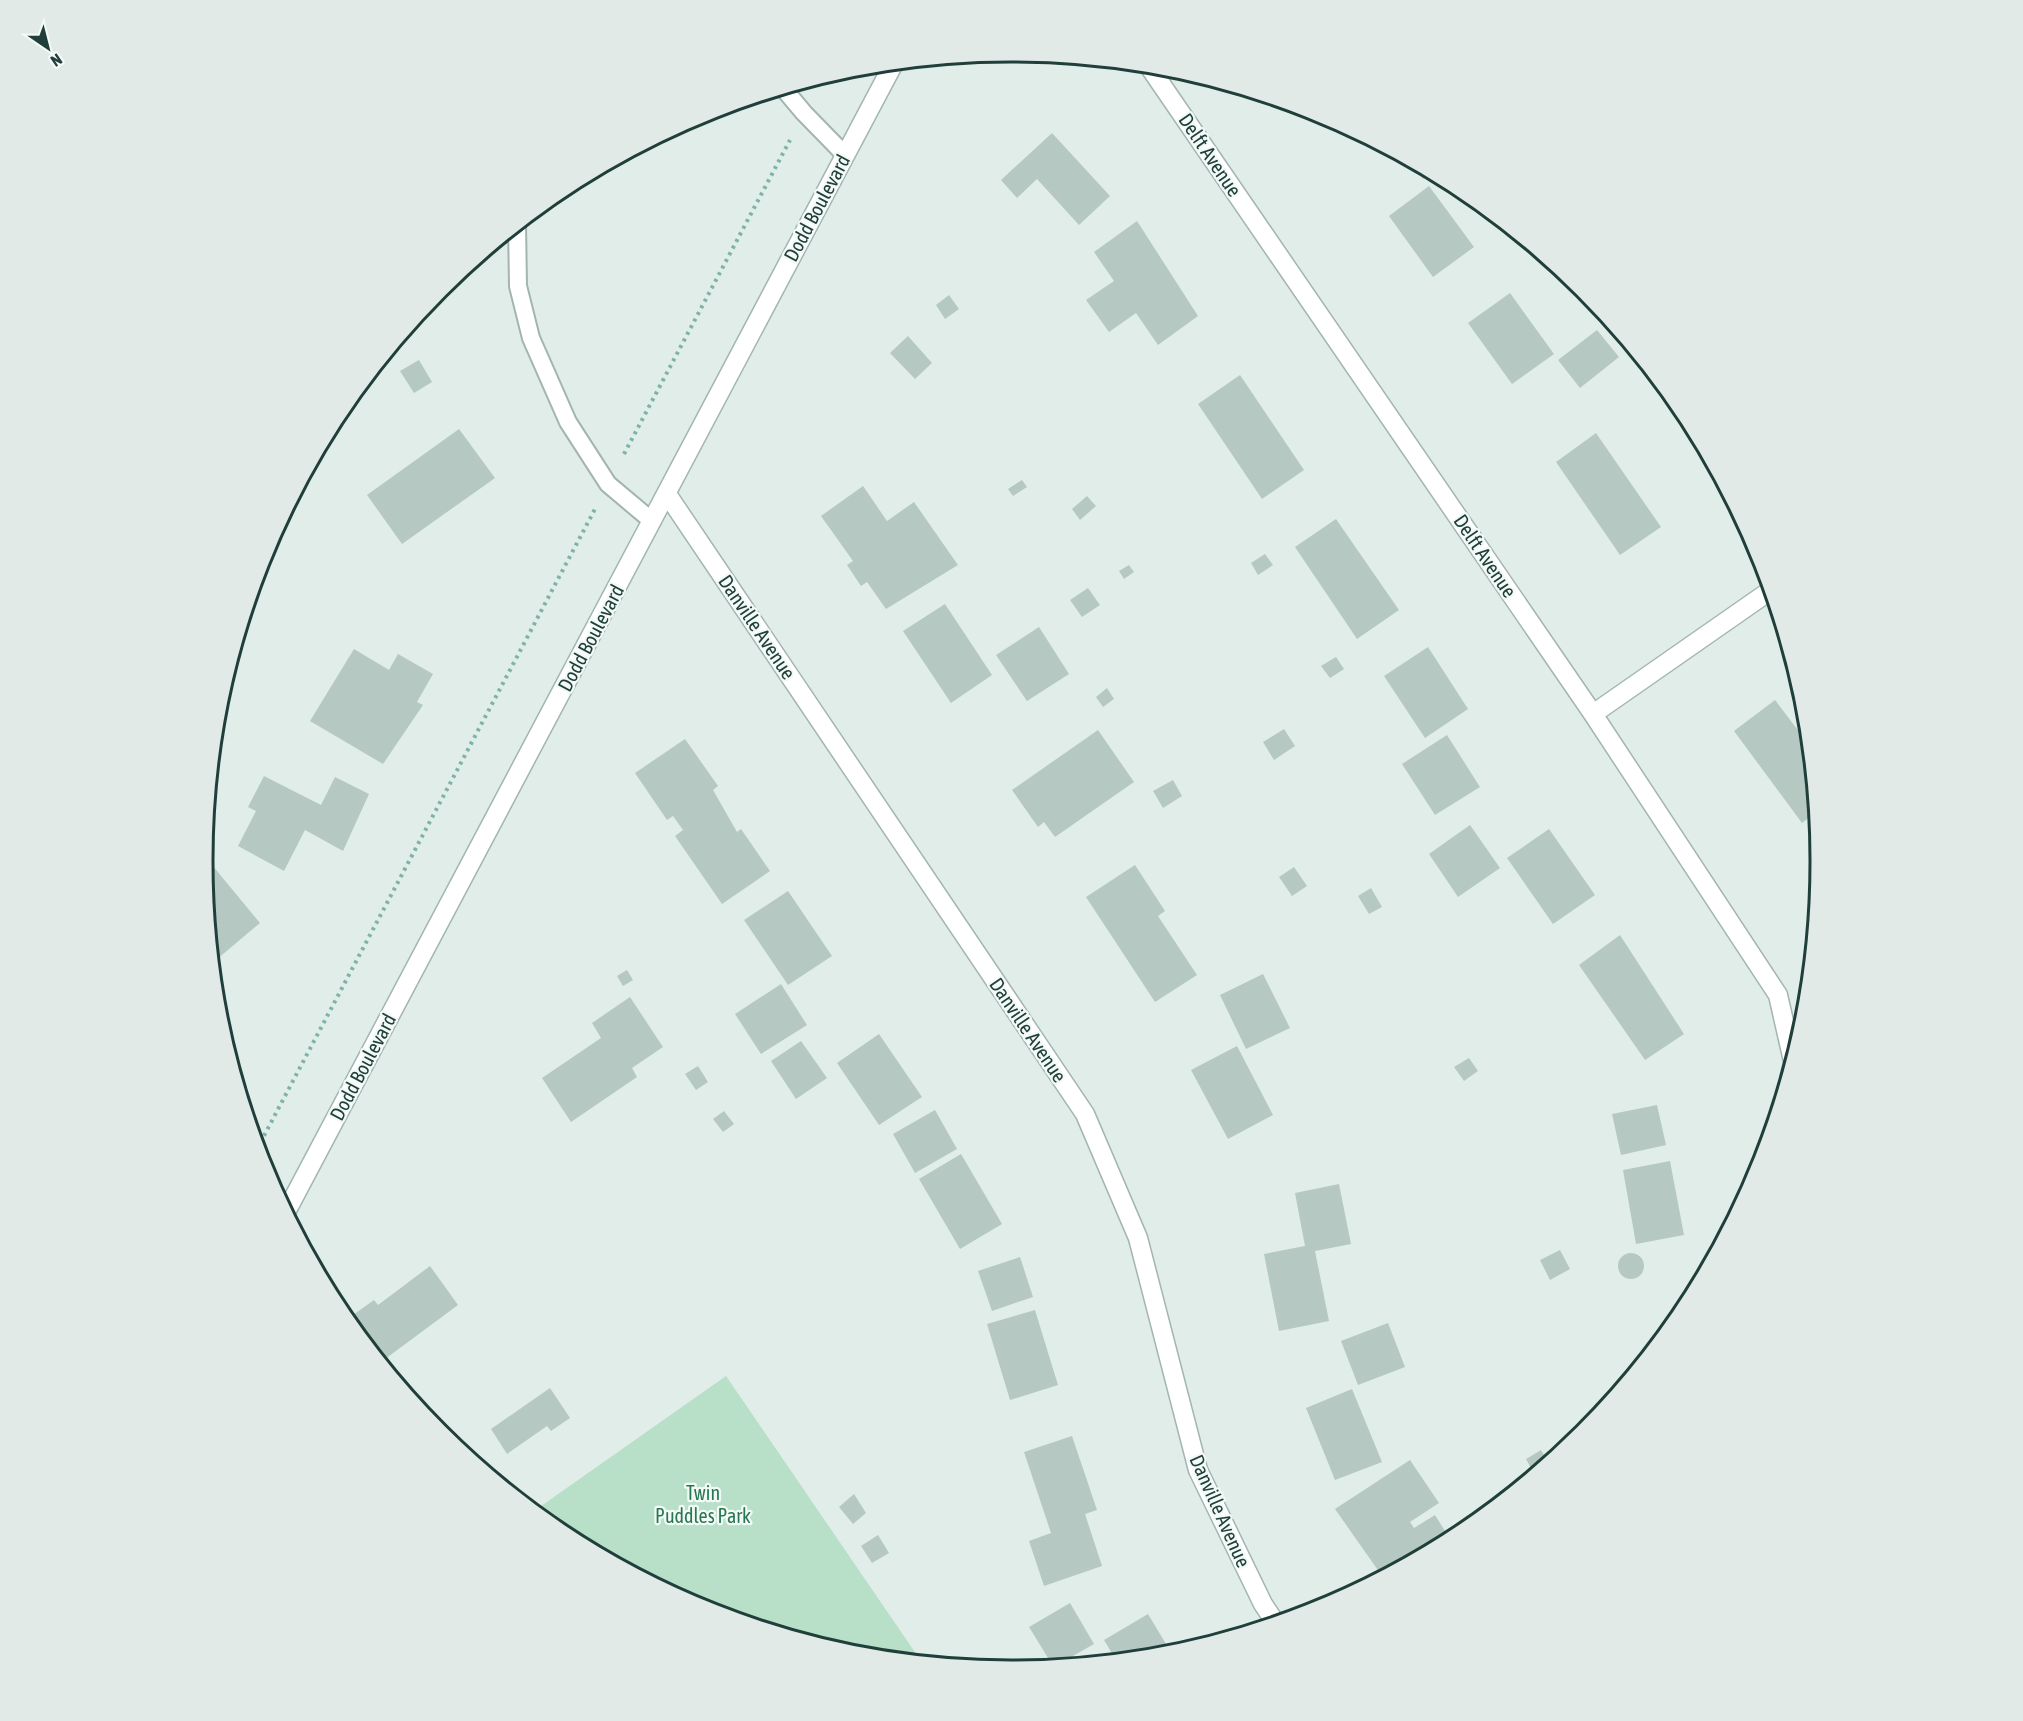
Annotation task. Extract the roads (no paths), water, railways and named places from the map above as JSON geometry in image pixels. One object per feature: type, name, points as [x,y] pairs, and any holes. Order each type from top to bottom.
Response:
[{"type":"street","name":"Dodd Boulevard","points":[[290,1204],[890,71]]},
{"type":"street","name":"Delft Avenue","points":[[1156,75],[1593,714],[1778,995],[1789,1042]]},
{"type":"street","name":"Danville Avenue","points":[[667,494],[1085,1114],[1138,1238],[1198,1470],[1271,1616]]},
{"type":"street","points":[[1593,714],[1765,595]]},
{"type":"lane","points":[[788,94],[845,155]]},
{"type":"lane","points":[[518,233],[518,286],[531,339],[568,422],[608,484],[652,521]]},
{"type":"park label","name":"Twin Puddles Park","points":[[703,1504]]}]
